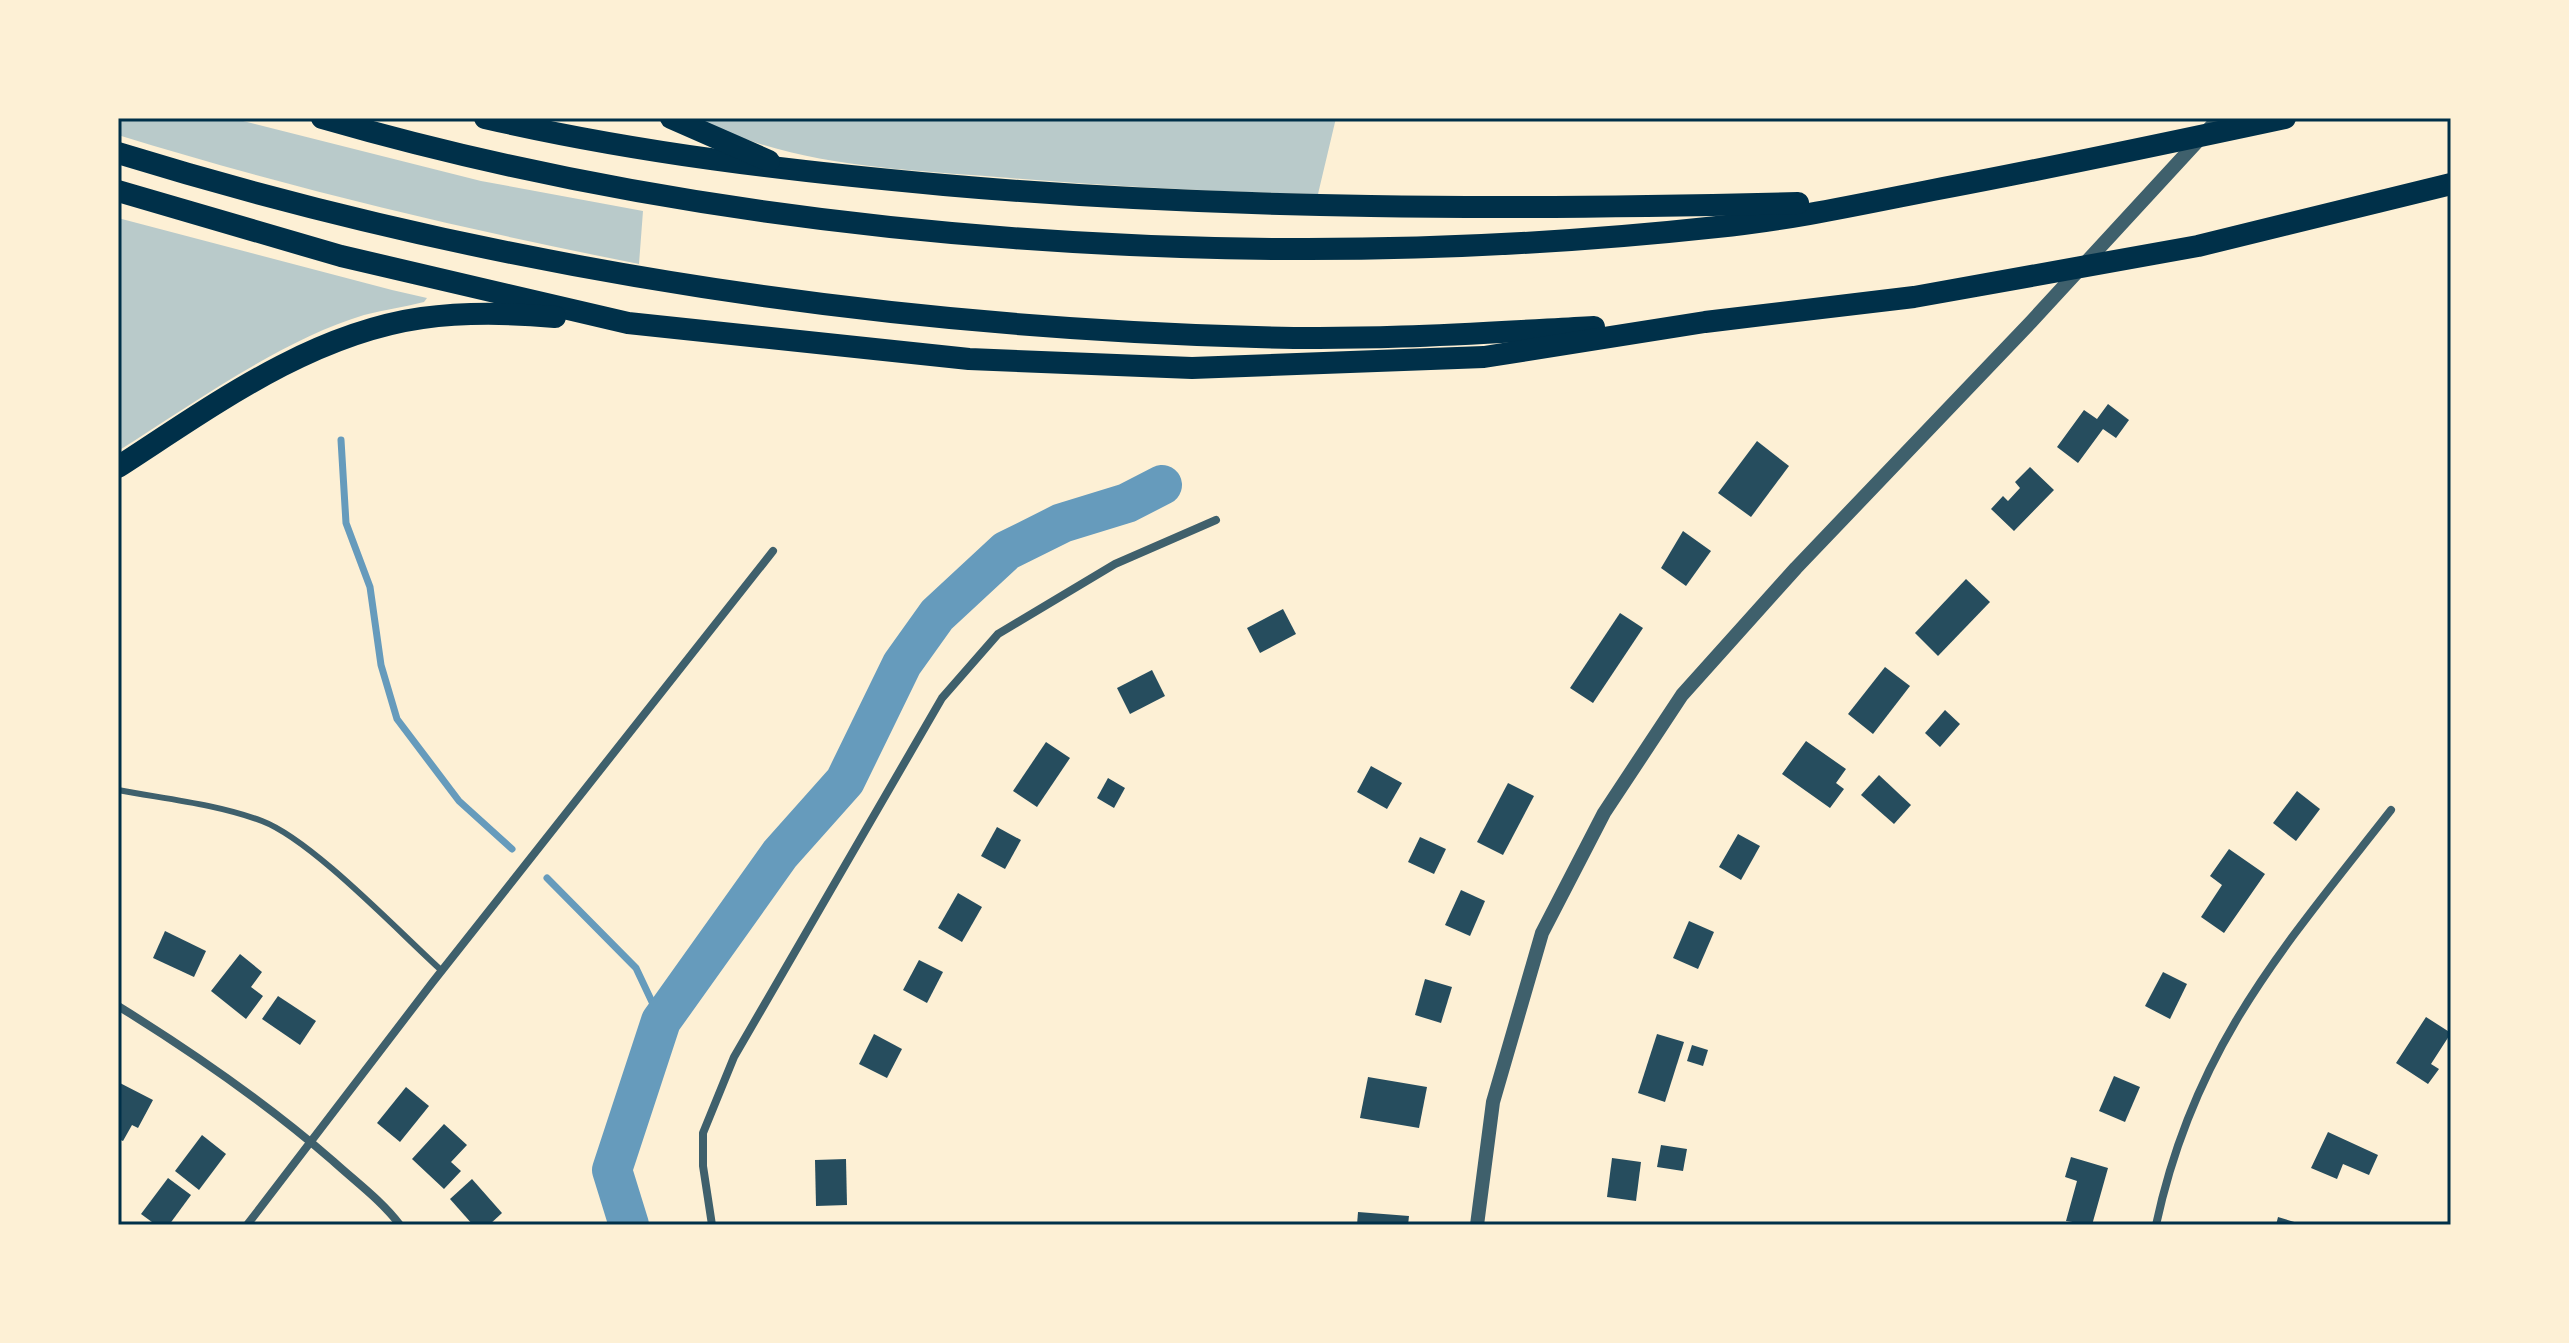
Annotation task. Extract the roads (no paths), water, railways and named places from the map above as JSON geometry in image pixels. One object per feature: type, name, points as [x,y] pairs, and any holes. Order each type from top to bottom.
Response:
[{"type":"highway","points":[[322,118],[569,177],[721,203],[885,224],[1087,242],[1271,249],[1523,243],[1720,227],[1883,200],[2285,118]]},
{"type":"highway","points":[[485,118],[708,161],[792,172],[1104,199],[1630,207],[1883,200]]},
{"type":"highway","points":[[671,118],[792,172]]},
{"type":"highway","points":[[118,153],[223,184],[538,261],[850,309],[1009,326],[1259,338],[1427,336],[1705,322]]},
{"type":"highway","points":[[118,467],[269,373],[325,346],[420,318],[493,312],[969,359],[1192,368],[1484,357],[1705,322],[1914,297],[2198,246],[2451,184]]},
{"type":"highway","points":[[118,191],[341,256],[628,323]]},
{"type":"street","points":[[1477,1225],[1493,1102],[1542,933],[1604,813],[1682,695],[1796,568],[1999,356],[2219,118]]},
{"type":"street","points":[[712,1225],[703,1166],[703,1133],[734,1057],[942,698],[998,634],[1115,564],[1216,520]]},
{"type":"street","points":[[247,1225],[441,970],[773,551]]},
{"type":"street","points":[[2156,1225],[2186,1118],[2230,1027],[2262,975],[2391,810]]},
{"type":"street","points":[[118,1006],[210,1063],[311,1142],[387,1209],[400,1225]]},
{"type":"lane","points":[[118,790],[205,805],[265,822],[309,851],[441,970]]},
{"type":"waterway","points":[[341,440],[346,523],[370,587],[381,665],[397,719],[459,801],[512,849]]},
{"type":"waterway","points":[[629,1225],[612,1170],[661,1021],[780,854],[845,781],[902,664],[937,615],[1006,551],[1062,523],[1127,503],[1162,485]]},
{"type":"waterway","points":[[547,878],[636,968],[661,1021]]}]
